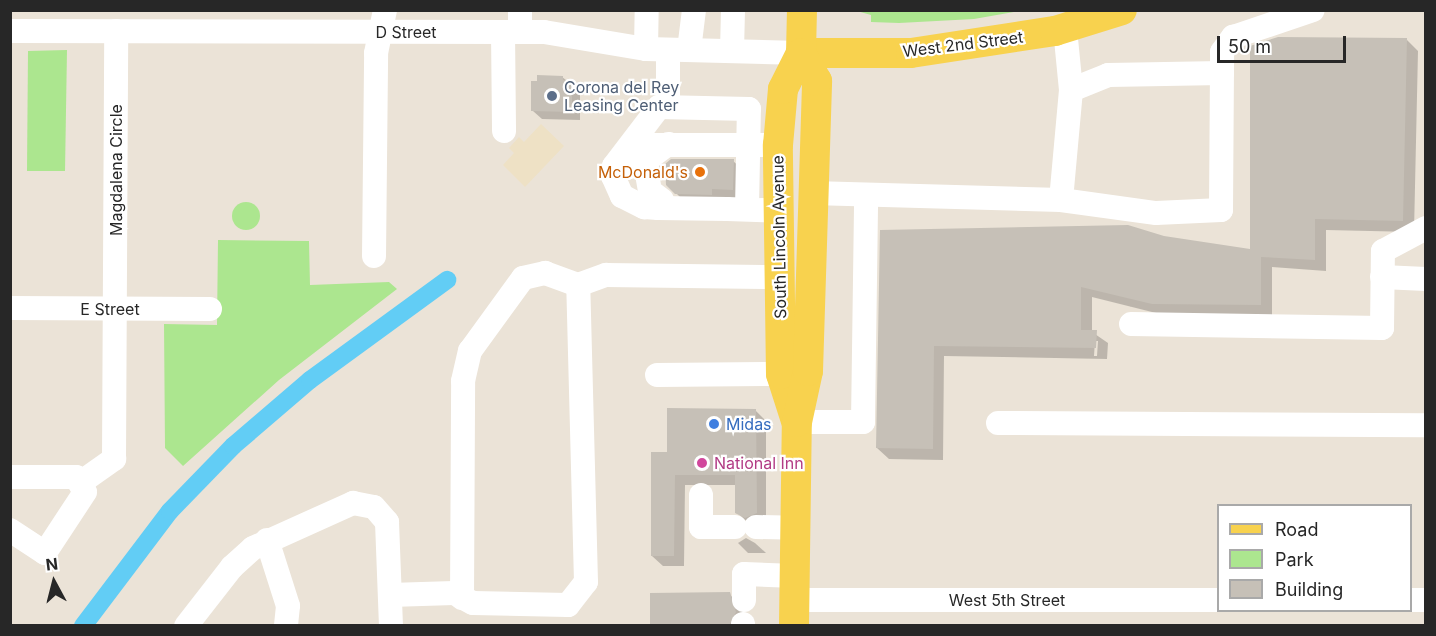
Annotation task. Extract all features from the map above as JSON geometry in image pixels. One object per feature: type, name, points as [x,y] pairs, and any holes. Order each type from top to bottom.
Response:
[{"type":"main road","name":"South Lincoln Avenue","points":[[797,422],[782,374],[778,146],[783,89],[801,53],[802,10]]},
{"type":"main road","name":"West 2nd Street","points":[[801,53],[911,53],[1065,29],[1122,10]]},
{"type":"main road","name":"South Lincoln Avenue","points":[[795,600],[797,422],[808,371],[817,81],[801,53]]},
{"type":"street","points":[[647,10],[668,50]]},
{"type":"street","points":[[694,10],[668,50],[664,107],[635,154],[627,170],[628,179],[637,191],[662,200],[779,209]]},
{"type":"street","points":[[732,51],[733,10]]},
{"type":"street","points":[[812,193],[1060,200],[1156,213],[1221,210],[1222,52],[1233,37],[1313,10]]},
{"type":"street","points":[[374,256],[376,53],[382,21]]},
{"type":"street","name":"D Street","points":[[10,31],[129,24],[382,21],[515,25],[544,32],[668,50],[801,53]]},
{"type":"street","name":"Magdalena Circle","points":[[80,483],[114,459],[115,309],[129,24]]},
{"type":"street","points":[[504,131],[515,25]]},
{"type":"street","points":[[1060,200],[1071,90],[1065,29]]},
{"type":"street","points":[[1071,90],[1108,75],[1222,73]]},
{"type":"street","points":[[664,107],[749,109],[747,205]]},
{"type":"street","points":[[664,107],[614,166],[613,176],[622,196],[644,207],[747,205]]},
{"type":"street","points":[[635,154],[655,145],[668,144],[778,146]]},
{"type":"street","points":[[662,200],[650,191],[646,168],[649,159],[668,144]]},
{"type":"street","points":[[797,422],[863,422],[866,195]]},
{"type":"street","points":[[1131,324],[1382,328],[1383,251],[1425,228]]},
{"type":"street","points":[[462,598],[463,381],[470,351],[523,278],[545,273],[578,285],[606,275],[780,277]]},
{"type":"street","points":[[1382,277],[1425,279]]},
{"type":"street","points":[[390,595],[454,593],[473,603],[568,605],[586,582],[578,285]]},
{"type":"street","name":"E Street","points":[[10,308],[210,309]]},
{"type":"street","points":[[657,375],[782,374]]},
{"type":"street","points":[[998,423],[1425,425]]},
{"type":"street","points":[[10,477],[76,477],[85,492],[45,553],[10,530]]},
{"type":"street","points":[[701,495],[701,527],[795,528]]},
{"type":"street","points":[[186,626],[232,567],[267,540],[352,503],[374,507],[387,522],[390,626]]},
{"type":"street","points":[[267,540],[288,606],[286,625]]},
{"type":"street","name":"West 5th Street","points":[[744,600],[744,574],[795,600],[1217,600]]},
{"type":"shaded area","points":[[541,124],[564,146],[525,187],[503,165],[514,153],[509,148],[519,137],[524,142]]},
{"type":"green space","points":[[857,11],[1019,11],[974,19],[899,23],[871,22],[871,15]]},
{"type":"green space","points":[[67,50],[65,171],[27,171],[28,51]]},
{"type":"green space","points":[[246,202],[256,206],[260,216],[256,226],[246,230],[236,226],[232,216],[236,206]]},
{"type":"green space","points":[[218,240],[309,241],[310,285],[389,282],[397,289],[279,380],[183,466],[165,448],[164,324],[217,325]]},
{"type":"building","points":[[1278,37],[1407,38],[1403,221],[1315,219],[1315,260],[1261,257],[1261,305],[1152,304],[1081,287],[1081,330],[1097,330],[1096,348],[934,346],[933,449],[876,448],[880,230],[1128,225],[1164,236],[1250,249],[1250,46]]},
{"type":"building","name":"Corona del Rey Leasing Center","points":[[537,75],[563,76],[563,80],[572,81],[572,112],[531,111],[531,81],[537,81]]},
{"type":"building","name":"McDonald's","points":[[671,159],[734,159],[733,190],[712,189],[712,195],[675,194],[666,185],[665,164]]},
{"type":"building","points":[[667,408],[756,409],[757,513],[745,518],[735,513],[735,475],[675,475],[674,556],[651,556],[651,452],[667,452]]},
{"type":"building","points":[[730,592],[736,612],[729,626],[650,626],[650,593]]},
{"type":"waterway","points":[[83,626],[170,511],[233,446],[310,380],[447,280]]},
{"type":"place","name":"Corona del Rey Leasing Center","points":[[552,96]]},
{"type":"place","name":"McDonald's","points":[[700,172]]},
{"type":"place","name":"Midas","points":[[714,424]]},
{"type":"place","name":"National Inn","points":[[702,463]]}]
